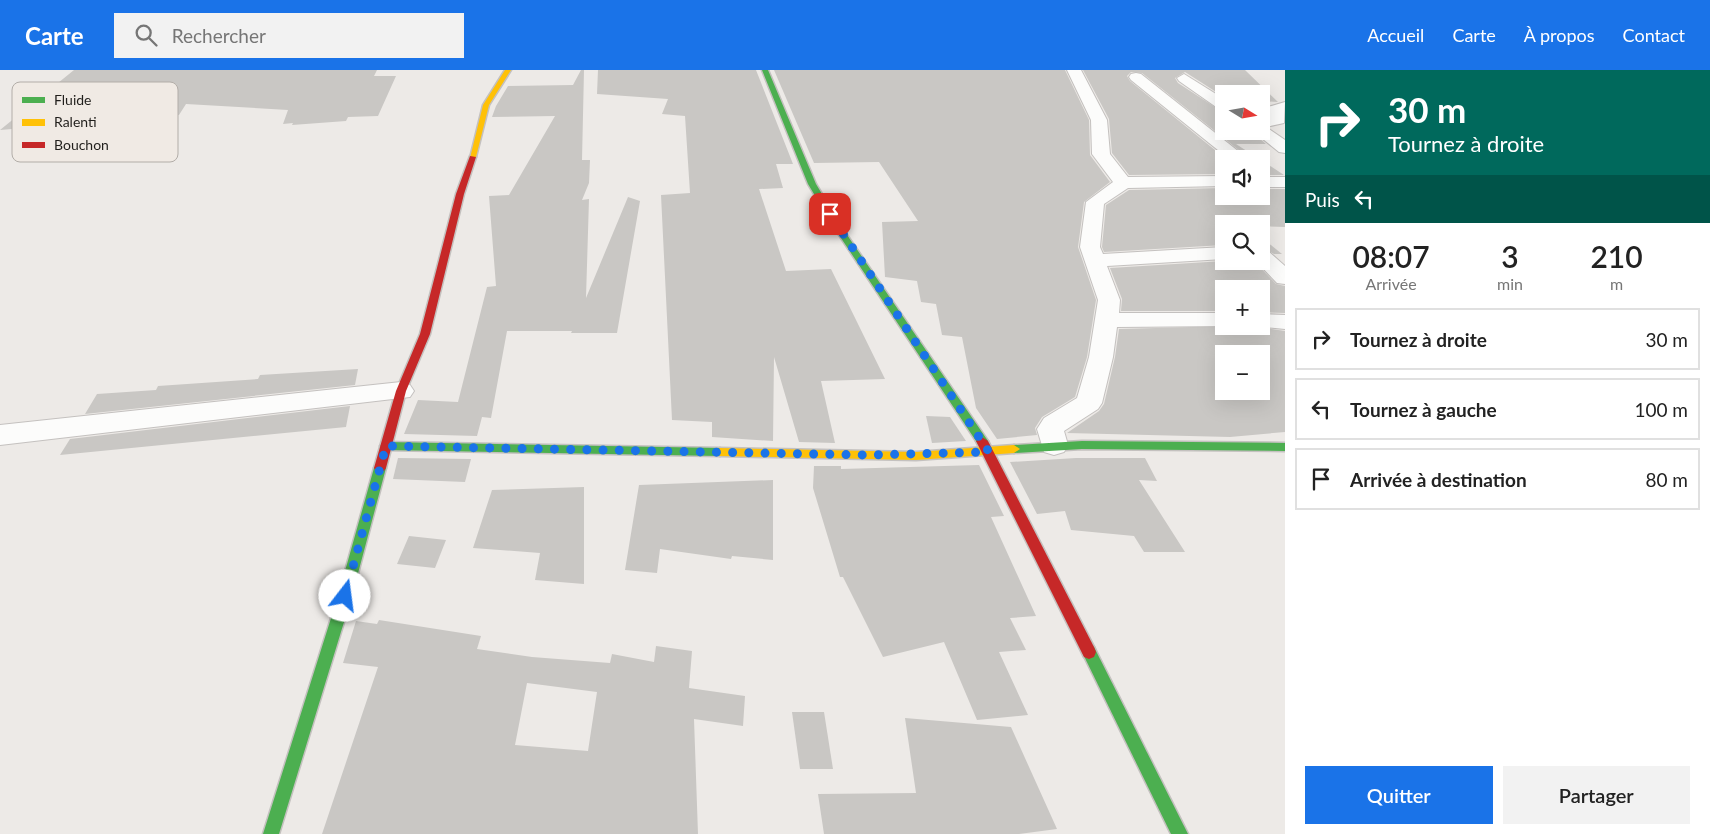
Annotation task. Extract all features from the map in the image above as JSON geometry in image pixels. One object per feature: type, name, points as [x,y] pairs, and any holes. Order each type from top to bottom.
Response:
[{"type":"street","points":[[271,834],[345,596],[401,391],[425,334],[479,125],[486,104],[508,70]]},
{"type":"street","points":[[765,70],[812,184],[839,229],[886,296],[989,452],[1180,834]]},
{"type":"street","points":[[1074,70],[1099,120],[1101,154],[1122,183]]},
{"type":"street","points":[[1136,77],[1229,150]]},
{"type":"street","points":[[1184,78],[1215,100]]},
{"type":"street","points":[[1270,122],[1276,122],[1274,110],[1285,107]]},
{"type":"street","points":[[1180,112],[1215,110]]},
{"type":"street","points":[[1270,137],[1285,148]]},
{"type":"street","points":[[1054,445],[1050,429],[1053,425],[1088,403],[1101,356],[1105,320],[1110,300],[1108,291],[1094,261],[1090,235],[1095,202],[1122,183],[1141,181],[1215,181]]},
{"type":"street","points":[[1094,261],[1148,256],[1215,253]]},
{"type":"street","points":[[1270,264],[1285,278]]},
{"type":"street","points":[[1105,320],[1159,322],[1215,320]]},
{"type":"street","points":[[1270,321],[1285,322]]},
{"type":"street","points":[[0,435],[401,391]]},
{"type":"street","points":[[386,446],[869,455],[989,452],[1054,445],[1285,447]]},
{"type":"building","points":[[74,70],[377,70],[374,76],[396,76],[378,116],[348,117],[346,121],[292,125],[293,123],[283,124],[288,110],[186,104],[178,115],[178,82],[59,82]]},
{"type":"building","points":[[581,70],[584,70],[582,160],[590,160],[589,183],[582,200],[589,199],[586,298],[628,197],[640,201],[617,333],[507,331],[491,418],[482,417],[477,436],[404,434],[418,400],[458,402],[487,287],[496,286],[489,196],[509,195],[555,116],[492,117],[496,106],[508,86],[573,85]]},
{"type":"building","points":[[598,70],[756,70],[793,164],[776,164],[783,188],[759,189],[786,271],[831,269],[885,379],[821,381],[835,443],[799,442],[774,357],[773,441],[712,437],[712,422],[672,420],[661,195],[690,193],[685,116],[662,114],[668,99],[597,94]]},
{"type":"building","points":[[774,70],[1065,70],[1089,120],[1090,155],[1110,182],[1084,202],[1078,247],[1096,300],[1087,357],[1075,397],[1042,417],[1035,428],[1037,435],[997,439],[976,408],[962,337],[942,335],[936,304],[921,302],[917,281],[885,277],[882,222],[918,221],[879,162],[814,163]]},
{"type":"building","points":[[1083,70],[1245,70],[1260,85],[1215,85],[1215,91],[1185,72],[1175,78],[1178,83],[1215,107],[1215,131],[1142,73],[1131,72],[1127,76],[1130,81],[1215,150],[1215,174],[1129,175],[1112,153],[1109,119]]},
{"type":"building","points":[[1270,94],[1278,102],[1270,102]]},
{"type":"building","points":[[12,120],[12,129],[0,130]]},
{"type":"building","points":[[1226,140],[1261,140],[1266,144],[1236,144],[1245,150],[1239,150]]},
{"type":"building","points":[[1270,166],[1284,175],[1270,175]]},
{"type":"building","points":[[1215,188],[1215,205],[1270,205],[1270,189],[1285,189],[1285,227],[1270,226],[1270,215],[1215,215],[1215,246],[1104,252],[1102,247],[1106,205],[1129,190]]},
{"type":"building","points":[[1270,244],[1282,254],[1270,252]]},
{"type":"building","points":[[1215,262],[1215,270],[1263,270],[1276,284],[1285,286],[1285,313],[1270,312],[1270,280],[1215,280],[1215,311],[1121,311],[1122,299],[1110,268]]},
{"type":"building","points":[[1215,326],[1215,335],[1270,335],[1270,329],[1285,331],[1285,432],[1230,437],[1067,433],[1099,411],[1104,404],[1115,357],[1119,329]]},
{"type":"building","points":[[358,369],[355,385],[85,414],[97,394],[156,390],[158,386],[258,379],[260,375]]},
{"type":"building","points":[[350,406],[346,427],[60,455],[70,439]]},
{"type":"building","points":[[926,416],[950,417],[966,441],[932,443]]},
{"type":"building","points":[[398,458],[471,459],[465,482],[393,479]]},
{"type":"building","points":[[1076,458],[1145,458],[1157,481],[1139,480],[1185,552],[1144,552],[1134,536],[1071,530],[1065,511],[1037,514],[1010,462]]},
{"type":"building","points":[[979,465],[1004,516],[991,517],[1036,616],[1010,618],[1026,650],[999,652],[1028,715],[977,720],[944,642],[883,657],[843,577],[840,577],[813,488],[814,466],[841,466],[841,469]]},
{"type":"building","points":[[773,480],[773,560],[732,556],[731,559],[660,549],[657,573],[625,570],[639,485]]},
{"type":"building","points":[[584,487],[584,584],[535,580],[540,553],[473,548],[492,490]]},
{"type":"building","points":[[409,536],[446,540],[435,568],[397,564]]},
{"type":"building","points":[[379,620],[481,636],[477,649],[532,657],[610,663],[612,654],[654,662],[656,646],[692,651],[689,688],[745,696],[743,726],[694,719],[698,834],[322,834],[378,667],[343,663],[356,621],[377,624]],"holes":[[[527,683],[597,692],[588,751],[515,745]]]},
{"type":"building","points":[[792,712],[824,712],[833,769],[800,769]]},
{"type":"building","points":[[905,718],[1011,727],[1057,829],[1019,834],[824,834],[818,794],[916,793]]},
{"type":"traffic: fast","points":[[765,70],[812,184],[839,229],[982,441]]},
{"type":"traffic: fast","points":[[1014,449],[1082,445],[1285,447]]},
{"type":"traffic: fast","points":[[386,446],[720,452]]},
{"type":"traffic: fast","points":[[271,834],[345,596],[380,468]]},
{"type":"traffic: fast","points":[[1089,652],[1180,834]]},
{"type":"traffic: slow","points":[[472,157],[486,105],[508,70]]},
{"type":"traffic: slow","points":[[720,452],[916,456],[1014,449]]},
{"type":"traffic: jam","points":[[380,468],[401,391],[425,334],[460,194],[472,157]]},
{"type":"traffic: jam","points":[[982,441],[1089,652]]},
{"type":"route","points":[[345,596],[386,446],[916,456],[989,452],[830,214]]}]
